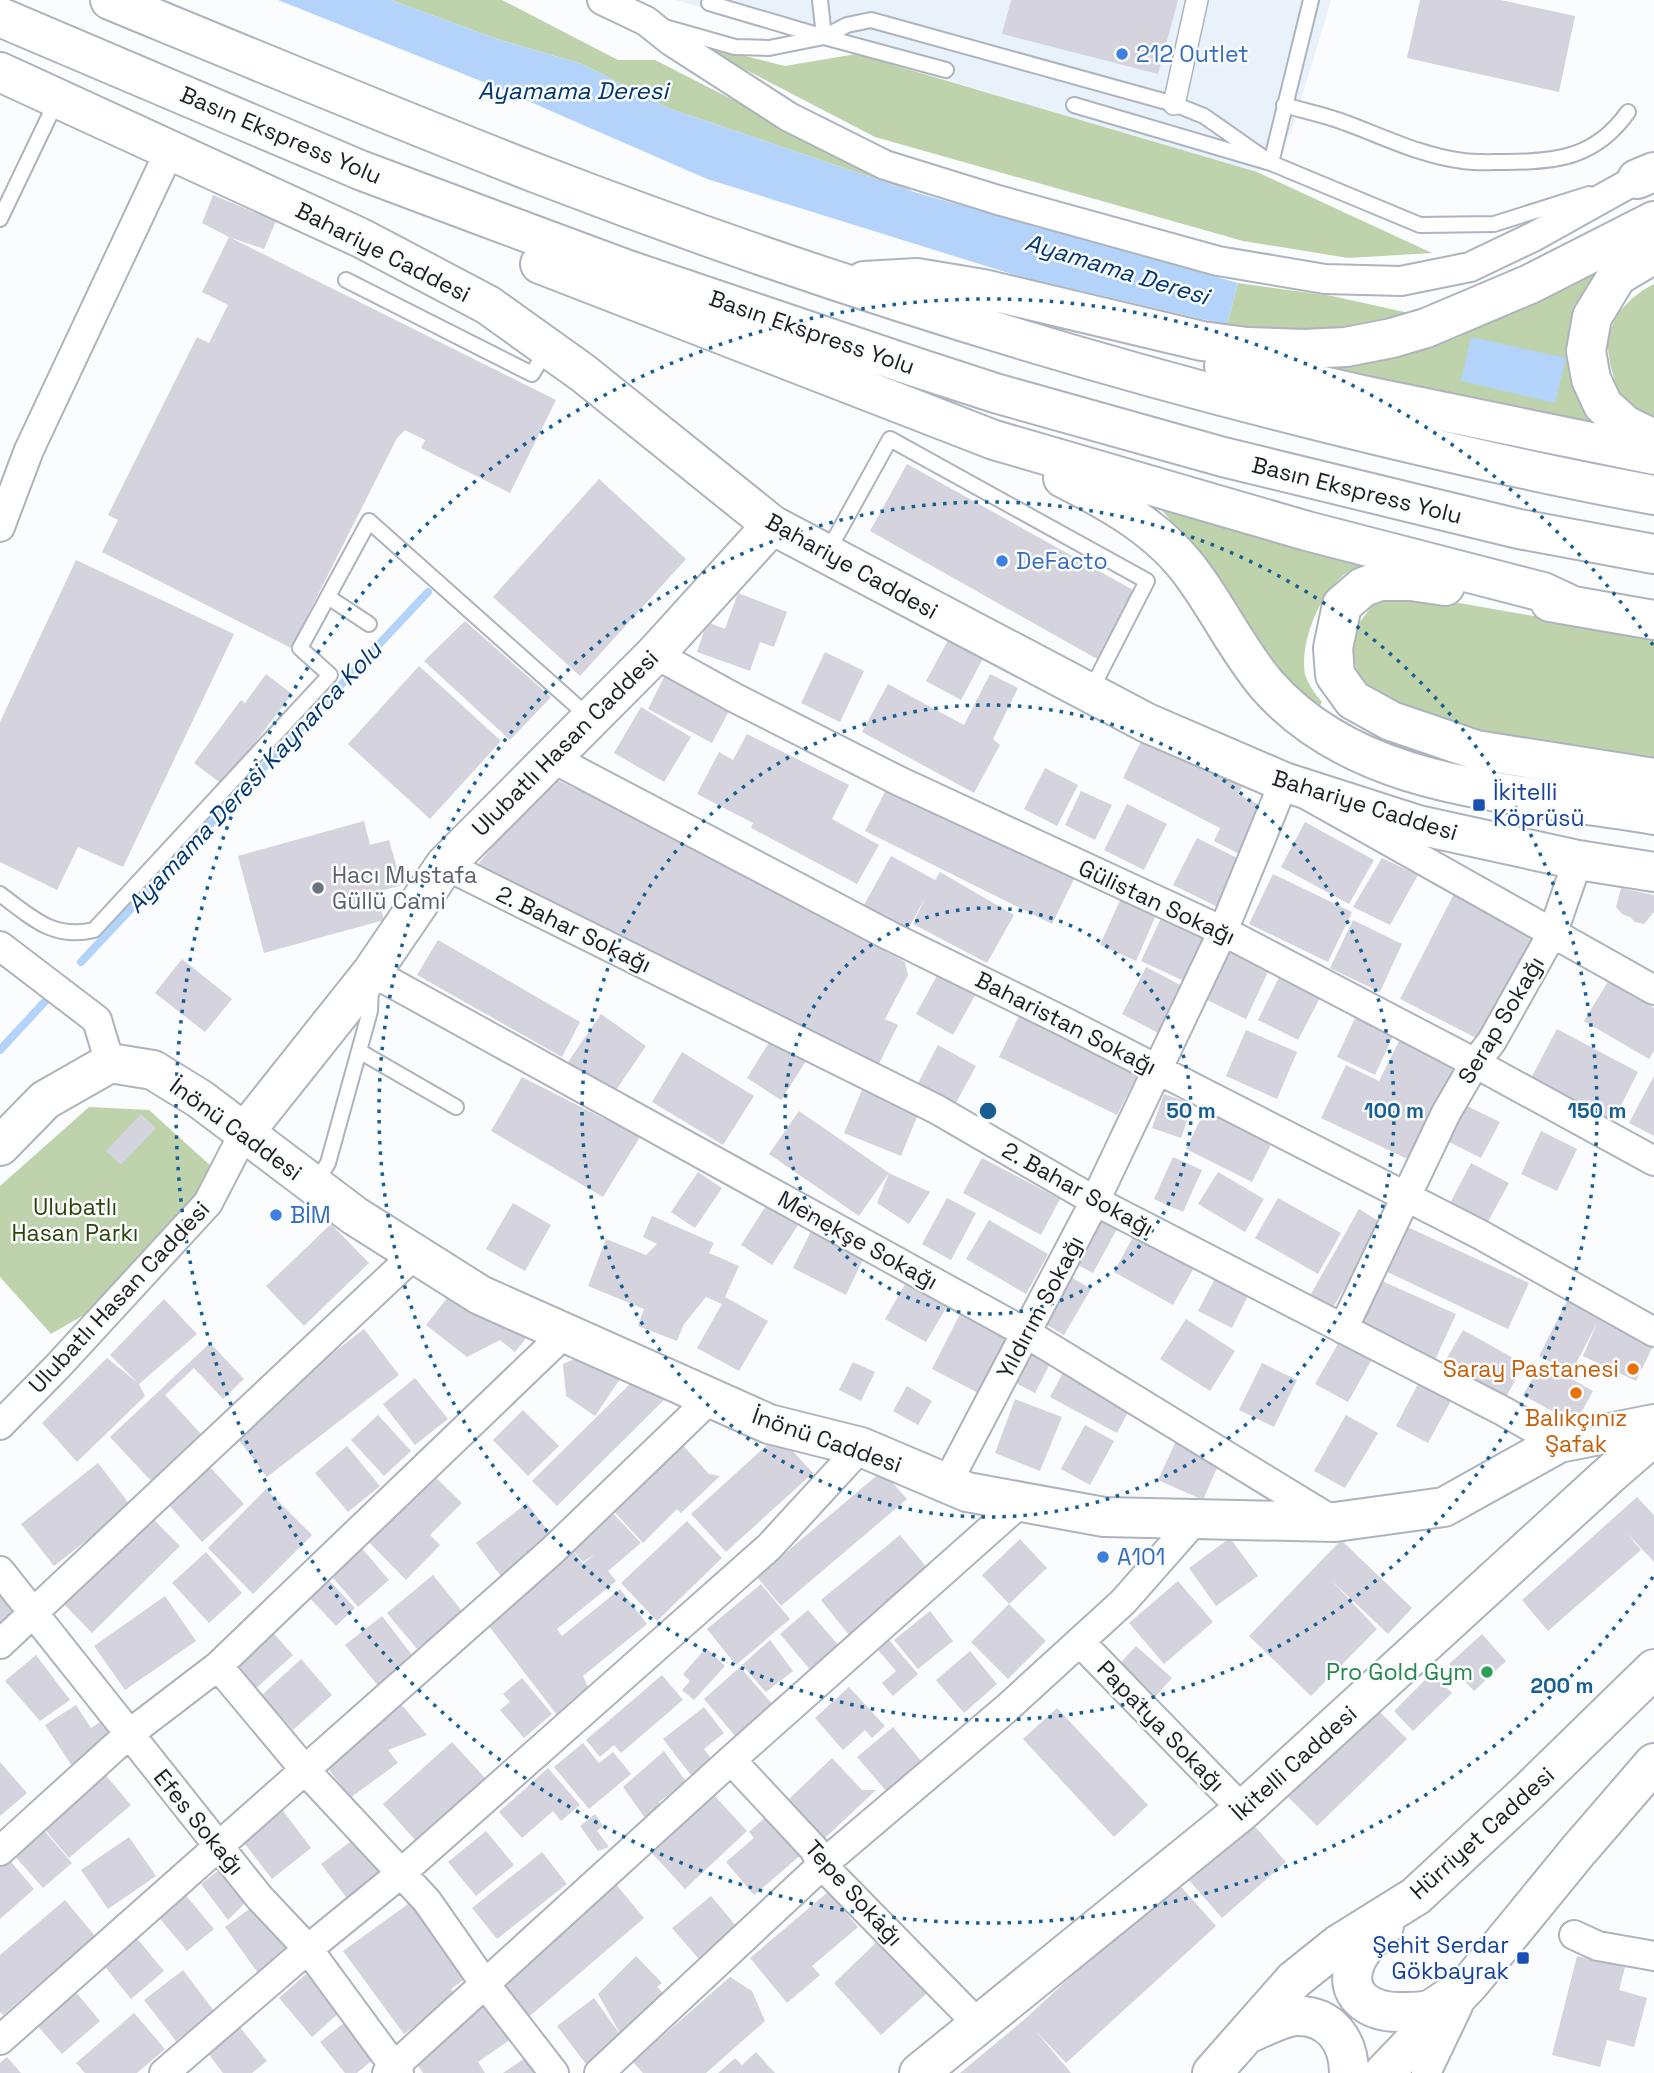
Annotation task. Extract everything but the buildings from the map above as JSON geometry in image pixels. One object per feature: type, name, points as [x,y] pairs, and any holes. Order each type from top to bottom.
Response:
[{"type":"main road","points":[[110,0],[544,176],[844,282],[999,333],[1237,401],[1419,446],[1654,495]]},
{"type":"main road","name":"Basın Ekspress Yolu","points":[[0,18],[360,170],[640,274],[995,393],[1223,457],[1519,529],[1654,554]]},
{"type":"main road","name":"Bahariye Caddesi","points":[[0,72],[361,238],[488,305],[583,373],[772,525],[1147,723],[1284,782],[1418,825],[1578,860],[1654,872]]},
{"type":"main road","points":[[360,170],[420,209],[485,242],[605,291],[820,371],[994,440],[1294,527],[1544,592],[1573,606]]},
{"type":"main road","points":[[844,282],[917,278],[983,289],[1202,341],[1247,347],[1346,347],[1426,328],[1530,284],[1654,221]]},
{"type":"main road","points":[[1654,254],[1617,276],[1592,317],[1586,351],[1591,379],[1603,405],[1625,425],[1654,439]]},
{"type":"main road","points":[[1072,354],[1130,354],[1261,372],[1654,455]]},
{"type":"main road","points":[[994,440],[1102,498],[1143,525],[1168,546],[1193,574],[1242,651],[1267,684],[1296,713],[1333,740],[1369,757],[1450,783],[1654,815]]},
{"type":"main road","name":"Ulubatlı Hasan Caddesi","points":[[243,1133],[372,972],[445,865],[654,654],[772,525]]},
{"type":"main road","points":[[1654,620],[1411,581],[1380,581],[1363,587],[1342,605],[1333,648],[1335,675],[1353,700],[1391,721],[1476,750],[1654,778]]},
{"type":"main road","points":[[0,1146],[45,1100],[110,1063]]},
{"type":"main road","name":"İnönü Caddesi","points":[[110,1063],[153,1070],[200,1099],[355,1216],[480,1295],[769,1424],[861,1447],[967,1492],[1104,1517],[1335,1522],[1444,1507],[1559,1443],[1654,1424]]},
{"type":"main road","name":"İkitelli Caddesi","points":[[919,2073],[1242,1810],[1654,1436]]},
{"type":"main road","name":"Hürriyet Caddesi","points":[[1212,2073],[1294,1980],[1339,1944],[1416,1896],[1654,1670]]},
{"type":"main road","points":[[1384,2073],[1470,1983],[1654,1763]]},
{"type":"main road","points":[[1578,1851],[1625,1828],[1654,1797]]},
{"type":"main road","points":[[1416,1896],[1367,1942],[1353,1969],[1353,1986],[1358,1998],[1377,2010],[1413,2012],[1430,2009],[1470,1983]]},
{"type":"main road","points":[[1245,2035],[1293,2016],[1319,2018],[1338,2032],[1348,2054],[1349,2073]]},
{"type":"street","points":[[602,0],[646,21],[671,41],[789,117],[885,165],[998,200],[1218,261],[1325,279],[1401,281],[1470,267],[1533,237],[1646,175]]},
{"type":"street","points":[[1174,104],[1197,0]]},
{"type":"street","points":[[0,527],[29,450],[170,150]]},
{"type":"street","name":"Gülistan Sokağı","points":[[654,654],[899,781],[1223,931],[1475,1063],[1654,1161]]},
{"type":"street","name":"Baharistan Sokağı","points":[[550,757],[890,936],[1482,1235],[1654,1332]]},
{"type":"street","points":[[1284,782],[1654,990]]},
{"type":"street","name":"Yıldırım Sokağı","points":[[946,1485],[1096,1201],[1223,931],[1284,782]]},
{"type":"street","name":"Serap Sokağı","points":[[1343,1329],[1446,1113],[1475,1063],[1492,1041],[1553,932],[1578,860]]},
{"type":"street","name":"2. Bahar Sokağı","points":[[445,865],[936,1109],[1096,1201],[1503,1411],[1559,1443]]},
{"type":"street","points":[[0,946],[97,1020],[110,1063]]},
{"type":"street","name":"Menekşe Sokağı","points":[[372,972],[1026,1333],[1335,1522]]},
{"type":"street","name":"Ulubatlı Hasan Caddesi","points":[[0,1425],[208,1203],[243,1133]]},
{"type":"street","points":[[0,1644],[415,1254]]},
{"type":"street","points":[[0,1851],[129,1734],[218,1666],[565,1332]]},
{"type":"street","points":[[0,2039],[553,1550],[711,1398]]},
{"type":"street","points":[[164,2073],[400,1874],[769,1547],[861,1447]]},
{"type":"street","points":[[394,2071],[485,1984],[1021,1502]]},
{"type":"street","points":[[599,2073],[822,1865],[1007,1708],[1080,1642],[1123,1602],[1196,1520]]},
{"type":"street","name":"Efes Sokağı","points":[[0,1571],[267,1908],[308,1949],[394,2071]]},
{"type":"street","name":"Papatya Sokağı","points":[[1080,1642],[1242,1810]]},
{"type":"street","points":[[218,1666],[305,1770],[427,1901],[485,1984],[554,2073]]},
{"type":"street","name":"Tepe Sokağı","points":[[732,1760],[814,1849],[822,1865],[979,2025]]},
{"type":"street","points":[[1574,1935],[1598,1946],[1654,1956]]},
{"type":"street","points":[[1426,2073],[1470,1983]]},
{"type":"lane","points":[[710,0],[709,3],[946,70]]},
{"type":"lane","points":[[820,0],[824,37]]},
{"type":"lane","points":[[1271,163],[1311,0]]},
{"type":"lane","points":[[646,21],[735,47],[769,48],[824,37],[847,24],[871,20],[1174,104],[1204,116],[1271,163]]},
{"type":"lane","points":[[0,219],[57,98]]},
{"type":"lane","points":[[1074,105],[1271,163],[1420,225],[1494,224],[1646,175]]},
{"type":"lane","points":[[1284,105],[1344,122],[1398,144],[1463,161],[1538,162],[1565,157],[1592,147],[1615,130],[1628,111]]},
{"type":"lane","points":[[346,280],[532,374],[547,348]]},
{"type":"lane","points":[[826,554],[890,439],[1147,581],[1089,693]]},
{"type":"lane","points":[[0,894],[36,920],[59,932],[94,930],[330,675],[300,648],[369,521],[590,718]]},
{"type":"lane","points":[[328,597],[369,624]]},
{"type":"lane","points":[[314,1185],[328,1163],[370,1011],[372,972]]},
{"type":"lane","points":[[359,1051],[456,1107]]},
{"type":"shaded area","points":[[676,0],[1331,0],[1291,133],[1257,172]]},
{"type":"green space","points":[[391,0],[502,0],[618,60],[655,60],[914,192],[668,108],[582,64],[497,39]]},
{"type":"green space","points":[[694,43],[785,66],[856,54],[1257,172],[1432,253],[1348,258],[1243,241],[875,137]]},
{"type":"green space","points":[[1619,261],[1589,289],[1621,440],[1334,374],[1335,366],[1380,361],[1454,339]]},
{"type":"green space","points":[[1238,283],[1332,296],[1409,313],[1322,332],[1254,330],[1227,325]]},
{"type":"green space","points":[[1654,284],[1654,420],[1618,394],[1608,338],[1621,310],[1636,295]]},
{"type":"green space","points":[[1160,508],[1373,562],[1348,572],[1338,580],[1314,618],[1305,647],[1304,661],[1308,681],[1322,702],[1315,713],[1296,692],[1203,559]]},
{"type":"green space","points":[[1408,594],[1654,637],[1654,762],[1421,719],[1362,684],[1353,659],[1355,628],[1373,605]]},
{"type":"green space","name":"Ulubatlı Hasan Parkı","points":[[89,1107],[149,1110],[212,1167],[206,1191],[89,1312],[51,1334],[0,1277],[0,1186]]},
{"type":"water","name":"Ayamama Deresi","points":[[278,0],[391,0],[497,39],[582,64],[668,108],[914,192],[1238,283],[1227,325],[1018,276],[707,179],[496,87]]},
{"type":"water","points":[[1471,337],[1566,358],[1555,403],[1461,381]]},
{"type":"waterway","name":"Ayamama Deresi Kaynarca Kolu","points":[[81,962],[428,592]]},
{"type":"waterway","name":"Ayamama Deresi Kaynarca Kolu","points":[[0,1050],[50,996]]},
{"type":"place","name":"212 Outlet","points":[[1122,54]]},
{"type":"place","name":"DeFacto","points":[[1002,561]]},
{"type":"place","name":"İkitelli Köprüsü","points":[[1479,805]]},
{"type":"place","name":"Hacı Mustafa Güllü Cami","points":[[318,888]]},
{"type":"place","name":"BİM","points":[[276,1215]]},
{"type":"place","name":"Saray Pastanesi","points":[[1633,1369]]},
{"type":"place","name":"Balıkçınız Şafak","points":[[1576,1393]]},
{"type":"place","name":"A101","points":[[1103,1557]]},
{"type":"place","name":"Pro Gold Gym","points":[[1487,1672]]},
{"type":"place","name":"Şehit Serdar Gökbayrak","points":[[1523,1958]]}]
